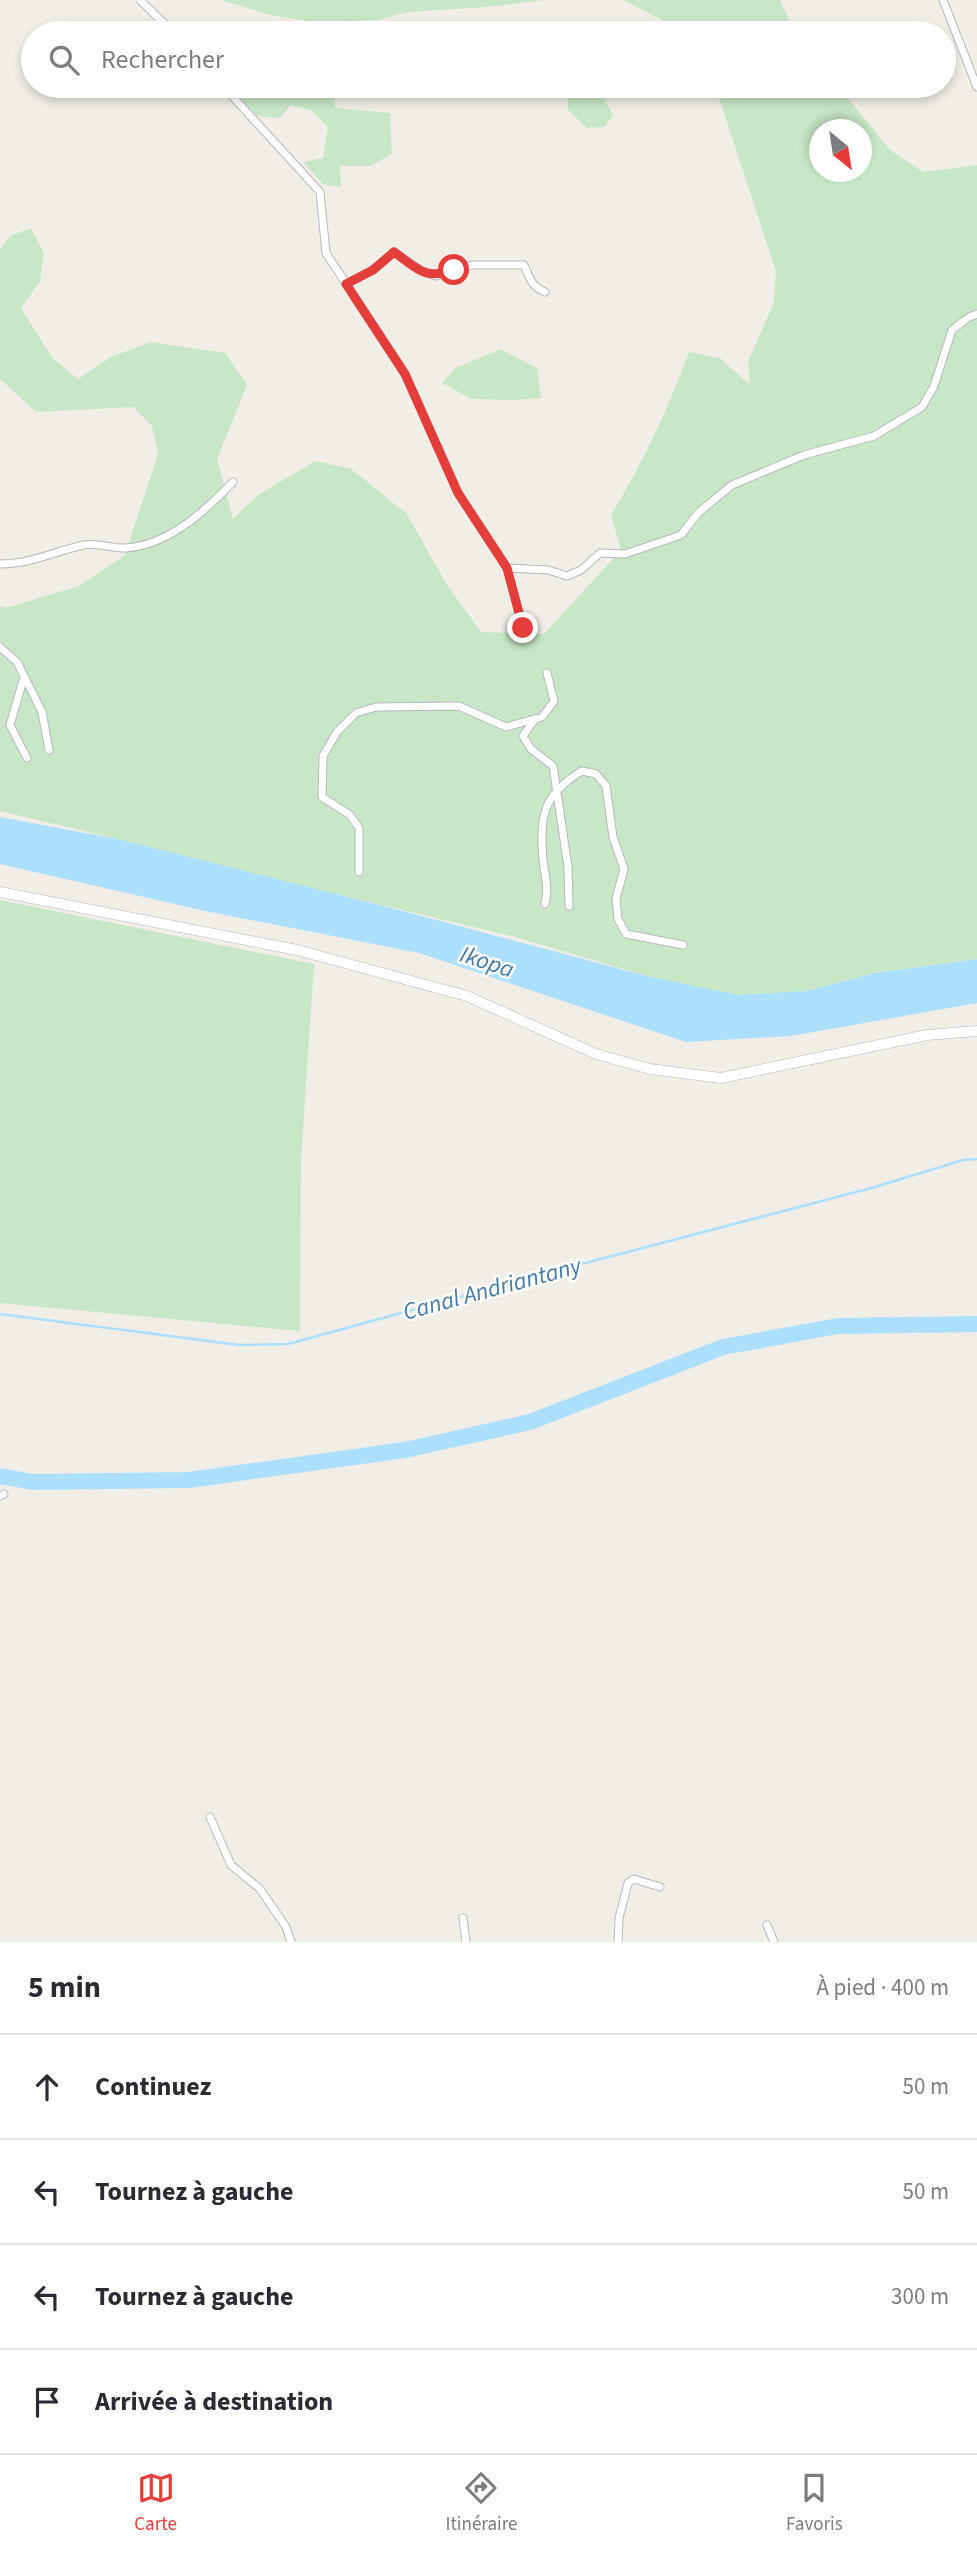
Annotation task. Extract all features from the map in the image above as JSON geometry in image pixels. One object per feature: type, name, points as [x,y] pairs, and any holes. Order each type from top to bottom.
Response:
[{"type":"main road","points":[[0,892],[297,950],[467,996],[596,1054],[650,1069],[721,1078],[927,1035],[977,1031]]},
{"type":"street","points":[[140,0],[161,21]]},
{"type":"street","points":[[943,0],[951,21]]},
{"type":"street","points":[[956,33],[977,87]]},
{"type":"street","points":[[234,98],[320,192],[326,253],[405,374],[458,493],[507,568],[523,628]]},
{"type":"street","points":[[346,284],[373,270],[394,252],[422,271],[436,276],[472,265],[524,265],[527,277],[538,289],[545,292]]},
{"type":"street","points":[[507,568],[548,570],[567,576],[581,570],[600,553],[625,554],[681,535],[698,513],[732,485],[804,455],[874,436],[922,407],[934,386],[952,330],[977,314]]},
{"type":"street","points":[[0,564],[45,558],[86,544],[119,549],[145,547],[201,514],[233,482]]},
{"type":"street","points":[[0,647],[17,662],[42,712],[49,750]]},
{"type":"street","points":[[359,873],[359,828],[350,815],[322,797],[323,755],[337,732],[356,713],[376,707],[459,706],[506,727],[535,719],[542,717],[554,701],[547,673]]},
{"type":"street","points":[[24,676],[10,725],[27,758]]},
{"type":"street","points":[[535,719],[523,736],[531,749],[553,766],[568,867],[569,906]]},
{"type":"street","points":[[545,904],[547,883],[541,823],[563,783],[583,771],[596,774],[606,786],[613,837],[624,869],[616,898],[618,919],[626,934],[683,946]]},
{"type":"street","points":[[210,1817],[231,1865],[260,1889],[286,1927],[291,1942]]},
{"type":"street","points":[[618,1942],[619,1918],[628,1883],[634,1879],[660,1887]]},
{"type":"street","points":[[463,1918],[466,1942]]},
{"type":"street","points":[[767,1925],[774,1942]]},
{"type":"green space","points":[[221,0],[544,0],[408,12],[377,20],[309,21],[270,15]]},
{"type":"green space","points":[[623,0],[780,0],[790,21],[664,21]]},
{"type":"green space","points":[[240,98],[334,98],[335,108],[390,113],[392,154],[370,166],[340,166],[341,187],[323,184],[303,162],[323,158],[328,127],[311,110],[291,105],[280,118],[257,116]]},
{"type":"green space","points":[[568,98],[606,98],[613,115],[604,127],[587,128],[568,110]]},
{"type":"green space","points":[[719,98],[848,98],[865,119],[809,119],[809,182],[872,182],[872,128],[890,150],[923,172],[977,165],[977,959],[875,973],[806,991],[753,996],[712,995],[515,937],[236,873],[150,847],[0,811],[0,606],[6,608],[79,586],[125,555],[158,454],[152,426],[133,407],[36,412],[0,379],[0,249],[10,236],[31,228],[44,253],[40,281],[21,308],[53,359],[78,379],[111,357],[151,342],[225,353],[247,385],[217,459],[233,519],[259,494],[316,461],[351,469],[407,514],[447,585],[481,632],[544,634],[621,550],[611,515],[654,435],[689,352],[720,358],[750,385],[748,362],[774,302],[776,271]]},
{"type":"green space","points":[[501,349],[537,368],[541,398],[472,399],[442,383],[456,368]]},
{"type":"green space","points":[[0,900],[314,964],[301,1161],[300,1331],[0,1303]]},
{"type":"water","name":"Ikopa","points":[[0,817],[122,840],[651,977],[739,995],[806,991],[875,973],[977,959],[977,1003],[791,1036],[686,1042],[419,953],[205,911],[0,864]]},
{"type":"waterway","name":"Canal Andriantany","points":[[0,1314],[239,1345],[288,1344],[875,1187],[963,1160],[977,1159]]},
{"type":"waterway","points":[[0,1476],[33,1482],[189,1480],[405,1450],[530,1422],[723,1347],[838,1326],[977,1324]]},
{"type":"route","points":[[454,270],[436,276],[422,271],[394,252],[373,270],[346,284],[405,374],[458,493],[507,568],[523,628]]}]
